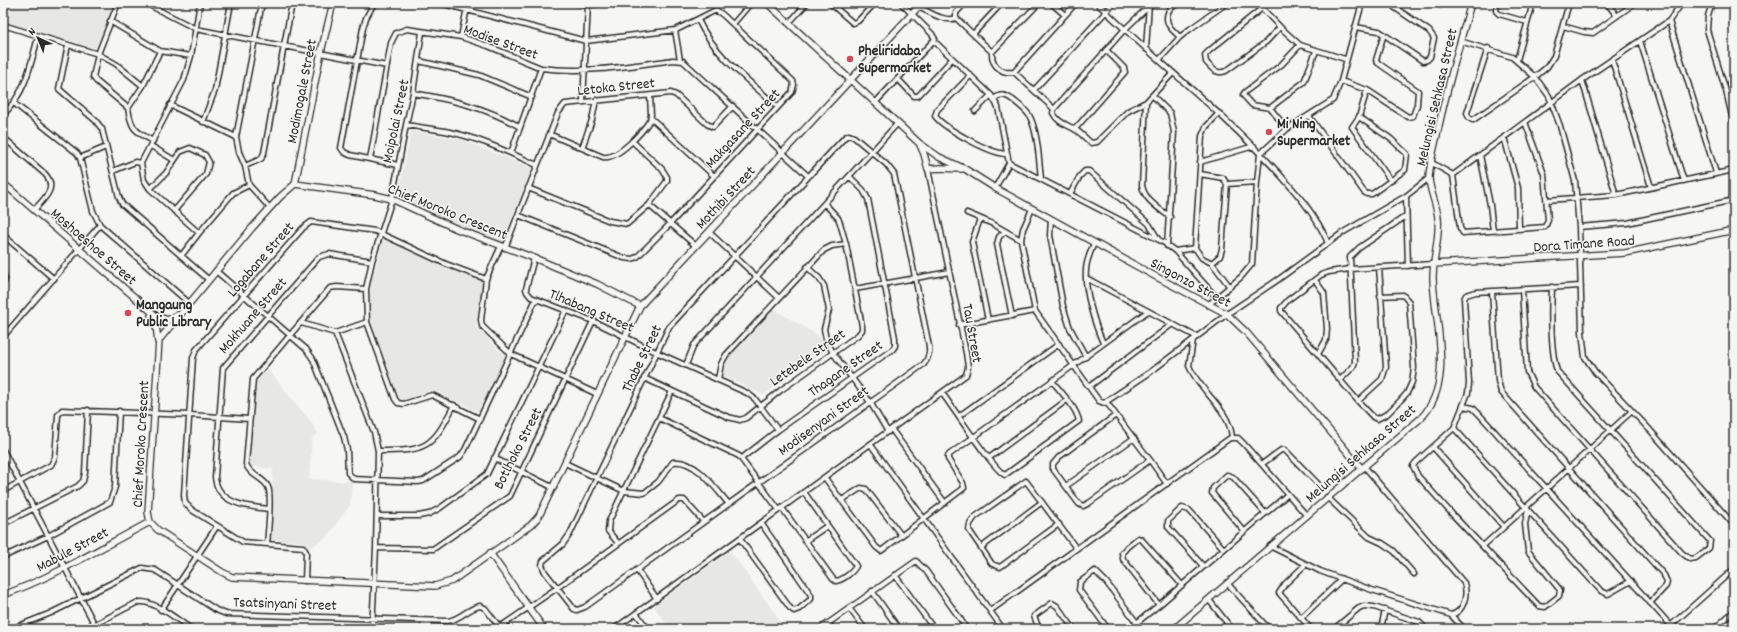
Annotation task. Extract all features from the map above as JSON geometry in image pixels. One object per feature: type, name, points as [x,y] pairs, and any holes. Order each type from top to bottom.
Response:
[{"type":"street","points":[[118,3],[98,54],[94,79],[128,108],[131,125],[134,130],[153,141]]},
{"type":"street","points":[[145,3],[196,29],[387,66]]},
{"type":"street","points":[[199,233],[150,189],[144,180],[141,163],[184,80],[191,56],[200,3]]},
{"type":"street","points":[[203,122],[215,90],[231,3]]},
{"type":"street","points":[[262,3],[236,137],[249,185],[270,208]]},
{"type":"street","points":[[245,166],[263,157],[292,3]]},
{"type":"street","name":"Modimogale Street","points":[[295,184],[321,52],[333,3]]},
{"type":"street","points":[[374,3],[366,18],[341,148],[347,154],[398,165]]},
{"type":"street","name":"Makgasane Street","points":[[440,3],[586,41],[675,30],[716,10],[733,24],[793,81],[794,85],[792,92],[670,224],[640,255],[635,258],[628,259],[518,215]]},
{"type":"street","points":[[461,38],[468,3]]},
{"type":"street","points":[[578,3],[588,5],[601,3]]},
{"type":"street","points":[[733,24],[751,3]]},
{"type":"street","name":"Singonzo Street","points":[[767,3],[919,143],[939,157],[965,169],[1032,209],[1227,314],[1246,332],[1363,468]]},
{"type":"street","points":[[789,23],[807,3]]},
{"type":"street","points":[[830,3],[849,21],[855,22],[875,3]]},
{"type":"street","points":[[836,8],[841,3]]},
{"type":"street","points":[[901,3],[932,34],[934,41],[992,97],[998,107],[1009,163],[995,188]]},
{"type":"street","points":[[956,18],[956,13],[965,3]]},
{"type":"street","points":[[973,34],[1002,3]]},
{"type":"street","points":[[1039,3],[992,52],[992,59],[1000,70],[1014,72],[1054,109]]},
{"type":"street","points":[[1051,3],[1065,15]]},
{"type":"street","points":[[1014,72],[1076,3]]},
{"type":"street","points":[[1097,3],[1124,30],[1254,146],[1293,189],[1306,206],[1323,231],[1328,243]]},
{"type":"street","points":[[1034,90],[1114,3]]},
{"type":"street","points":[[1178,3],[1169,10],[1167,21],[1169,26],[1180,38]]},
{"type":"street","points":[[1159,60],[1180,38],[1228,3]]},
{"type":"street","points":[[1257,3],[1261,9],[1300,45],[1346,59]]},
{"type":"street","points":[[1208,305],[1230,287],[1252,264],[1260,154],[1287,129],[1333,100],[1341,80],[1362,3]]},
{"type":"street","points":[[1355,27],[1377,30],[1423,60],[1426,60],[1430,57],[1434,41],[1433,35],[1394,7],[1392,3]]},
{"type":"street","points":[[1436,3],[1440,5],[1444,3]]},
{"type":"street","name":"Melungisi Sehkasa Street","points":[[1174,629],[1307,516],[1327,497],[1363,468],[1425,413],[1437,391],[1440,360],[1433,264],[1438,236],[1438,218],[1429,178],[1440,118],[1471,3]]},
{"type":"street","points":[[1497,3],[1496,11],[1499,14],[1527,22]]},
{"type":"street","points":[[1517,60],[1533,3]]},
{"type":"street","points":[[1488,48],[1467,113],[1470,119],[1473,120],[1478,118],[1535,77],[1552,61],[1569,3]]},
{"type":"street","points":[[1607,3],[1617,16]]},
{"type":"street","points":[[1562,26],[1593,33],[1635,3]]},
{"type":"street","points":[[1453,175],[1582,80],[1669,21],[1682,3]]},
{"type":"street","points":[[1712,3],[1708,16],[1707,30],[1726,91],[1734,125]]},
{"type":"street","points":[[583,101],[588,5]]},
{"type":"street","points":[[920,5],[945,19],[953,20],[956,18]]},
{"type":"street","name":"Mothibi Street","points":[[624,337],[640,306],[920,5]]},
{"type":"street","points":[[1148,5],[1054,109],[1053,114],[1069,128],[1076,129],[1091,143],[1095,143],[1128,111],[1146,102],[1153,96],[1173,74]]},
{"type":"street","points":[[1146,49],[1148,5]]},
{"type":"street","points":[[1261,9],[1210,50],[1205,55],[1206,62],[1220,73],[1226,71],[1266,42],[1280,27]]},
{"type":"street","points":[[956,18],[992,52]]},
{"type":"street","points":[[698,20],[707,38],[720,53],[778,107]]},
{"type":"street","points":[[110,21],[160,51],[191,56]]},
{"type":"street","points":[[1669,21],[1716,173]]},
{"type":"street","points":[[3,26],[98,54],[123,69],[143,86]]},
{"type":"street","name":"Modise Street","points":[[370,159],[391,43],[396,33],[407,29],[461,38],[488,46],[541,68],[585,71],[680,60]]},
{"type":"street","points":[[675,30],[680,60],[689,65],[808,176]]},
{"type":"street","name":"Moipolai Street","points":[[422,32],[414,93],[392,199],[372,261],[366,289],[367,322],[395,399],[398,403],[404,404],[432,395],[480,419]]},
{"type":"street","points":[[1341,80],[1367,90],[1408,117],[1414,115],[1418,96],[1417,90],[1378,63],[1376,60],[1384,34]]},
{"type":"street","points":[[3,116],[15,104],[25,83],[38,37]]},
{"type":"street","points":[[875,103],[934,41]]},
{"type":"street","points":[[1460,41],[1508,54],[1517,60],[1535,77],[1552,103],[1574,174],[1577,198],[1582,332],[1585,357],[1595,372],[1734,525]]},
{"type":"street","points":[[1640,41],[1684,181]]},
{"type":"street","points":[[68,45],[59,89],[99,124],[104,133],[106,147],[122,204],[209,280]]},
{"type":"street","points":[[1287,129],[1270,108],[1252,105],[1245,98],[1244,93],[1280,65],[1300,45]]},
{"type":"street","points":[[1076,129],[1125,72],[1124,68],[1106,50]]},
{"type":"street","points":[[128,108],[143,86],[160,51]]},
{"type":"street","points":[[1270,108],[1304,82],[1316,51]]},
{"type":"street","points":[[898,79],[914,96],[918,96],[952,59]]},
{"type":"street","points":[[1612,60],[1651,187]]},
{"type":"street","points":[[419,61],[479,75],[532,97]]},
{"type":"street","points":[[511,153],[541,68]]},
{"type":"street","points":[[970,76],[937,110],[935,116],[953,132],[997,153],[1007,154]]},
{"type":"street","points":[[1582,80],[1616,195]]},
{"type":"street","points":[[1367,90],[1360,117],[1353,125],[1353,130],[1391,181]]},
{"type":"street","points":[[414,93],[467,104],[498,116],[520,127]]},
{"type":"street","name":"Letoka Street","points":[[486,279],[518,215],[549,134],[562,106],[569,103],[583,101],[650,96],[669,93],[674,94],[711,126],[717,124],[733,106]]},
{"type":"street","points":[[975,111],[992,97],[1000,95],[1005,95],[1024,109],[1028,114],[1034,130],[1041,180]]},
{"type":"street","points":[[549,134],[608,158],[632,141],[651,118],[650,96]]},
{"type":"street","points":[[1153,96],[1170,113],[1174,132],[1170,217],[1167,246]]},
{"type":"street","points":[[582,148],[592,120],[596,100]]},
{"type":"street","points":[[1146,102],[1143,190],[1151,201],[1170,217]]},
{"type":"street","points":[[15,104],[77,153],[80,158],[93,210],[100,225],[189,304]]},
{"type":"street","points":[[170,105],[236,137]]},
{"type":"street","points":[[1218,113],[1203,132],[1200,145],[1200,174],[1195,248],[1202,258],[1212,263],[1230,287]]},
{"type":"street","points":[[1309,116],[1366,193],[1372,194],[1405,170],[1407,159],[1406,152],[1392,139],[1360,117]]},
{"type":"street","points":[[651,118],[714,176]]},
{"type":"street","points":[[1453,175],[1460,230],[1467,233],[1545,227],[1548,220],[1544,174],[1525,122]]},
{"type":"street","points":[[686,365],[694,345],[898,123]]},
{"type":"street","points":[[406,126],[446,131],[511,153],[537,165]]},
{"type":"street","name":"Thabe Street","points":[[557,588],[543,568],[543,561],[567,539],[656,352],[669,328],[846,136],[849,135],[854,137],[871,152]]},
{"type":"street","points":[[3,137],[50,180],[50,189],[34,210]]},
{"type":"street","points":[[1504,137],[1518,188],[1519,229]]},
{"type":"street","points":[[528,188],[623,224],[632,221],[649,205],[667,181],[667,175],[632,141]]},
{"type":"street","name":"Singonzo Street","points":[[919,143],[924,154],[928,170]]},
{"type":"street","points":[[151,146],[174,160]]},
{"type":"street","points":[[1200,162],[1254,146]]},
{"type":"street","points":[[80,158],[106,147]]},
{"type":"street","points":[[150,189],[166,173],[182,150],[190,148],[205,155],[209,162],[206,174],[174,211]]},
{"type":"street","name":"Modisenyani Street","points":[[557,588],[572,607],[577,610],[584,607],[924,364],[929,355],[928,341],[894,174],[886,164],[871,152]]},
{"type":"street","points":[[1480,155],[1490,205],[1493,231]]},
{"type":"street","points":[[113,171],[135,162],[141,163]]},
{"type":"street","points":[[1009,163],[1158,239],[1175,252],[1217,298]]},
{"type":"street","points":[[1432,163],[1453,175]]},
{"type":"street","points":[[928,170],[940,168],[965,169]]},
{"type":"street","name":"Tau Street","points":[[614,629],[871,445],[964,377],[967,373],[968,367],[928,170]]},
{"type":"street","points":[[1547,200],[1616,195],[1734,170]]},
{"type":"street","points":[[1070,194],[1080,176],[1085,171],[1089,171],[1149,224],[1158,239]]},
{"type":"street","points":[[1200,174],[1223,178],[1226,184],[1222,249],[1220,256],[1212,263]]},
{"type":"street","name":"Thagane Street","points":[[742,458],[778,430],[893,349],[895,346],[895,338],[867,196],[850,177]]},
{"type":"street","points":[[1107,403],[1227,314],[1279,279],[1328,243],[1351,227],[1406,196],[1429,178]]},
{"type":"street","points":[[1226,184],[1257,182]]},
{"type":"street","name":"Moshoeshoe Street","points":[[3,183],[168,328]]},
{"type":"street","points":[[158,342],[168,328],[270,208],[290,187],[295,184]]},
{"type":"street","name":"Chief Moroko Crescent","points":[[295,184],[375,195],[392,199],[457,230],[534,258],[602,286],[640,306]]},
{"type":"street","points":[[181,256],[233,193],[249,185]]},
{"type":"street","name":"Moshoeshoe Street","points":[[3,188],[78,250]]},
{"type":"street","points":[[1406,196],[1408,266]]},
{"type":"street","points":[[1578,227],[1627,223],[1734,200]]},
{"type":"street","name":"Letebele Street","points":[[644,378],[733,419],[740,420],[746,418],[760,406],[854,338],[862,330],[846,244],[839,220],[824,204]]},
{"type":"street","points":[[649,205],[696,246]]},
{"type":"street","points":[[1032,209],[1023,229],[1021,240],[1035,311],[1090,386],[1099,401],[1107,403],[1167,484]]},
{"type":"street","points":[[967,213],[1021,240]]},
{"type":"street","points":[[1340,380],[1355,362],[1350,257],[1354,252],[1406,216]]},
{"type":"street","points":[[980,219],[972,242],[988,320]]},
{"type":"street","points":[[1051,219],[1050,235],[1063,306],[1070,328],[1086,357]]},
{"type":"street","name":"Logabane Street","points":[[305,581],[306,552],[303,547],[243,542],[192,510],[185,503],[184,499],[194,354],[303,228],[310,223],[314,222],[375,231],[446,264],[486,279]]},
{"type":"street","points":[[3,337],[100,225]]},
{"type":"street","name":"Dora Timane Road","points":[[1433,264],[1637,252],[1734,230]]},
{"type":"street","points":[[1005,231],[999,237],[997,244],[1012,316]]},
{"type":"street","points":[[709,232],[757,276],[778,298]]},
{"type":"street","points":[[3,235],[54,278]]},
{"type":"street","points":[[1094,242],[1086,266],[1086,278],[1095,323],[1103,343]]},
{"type":"street","points":[[718,379],[721,364],[726,355],[807,267],[828,247],[846,244]]},
{"type":"street","points":[[1175,252],[1195,248]]},
{"type":"street","name":"Mokhuane Street","points":[[269,509],[247,507],[238,504],[226,497],[217,489],[215,477],[223,368],[266,316],[322,255],[330,254],[372,261]]},
{"type":"street","name":"Tlhabang Street","points":[[534,258],[526,289],[528,294],[536,299],[593,321],[656,352],[750,394],[778,430]]},
{"type":"street","points":[[1380,296],[1403,295],[1409,302],[1413,356],[1412,382],[1407,393],[1379,419],[1373,417],[1358,401],[1281,311],[1281,308],[1288,300],[1326,273],[1350,269],[1433,264]]},
{"type":"street","points":[[807,267],[819,278],[824,286],[829,312],[823,332],[833,353],[945,503]]},
{"type":"street","points":[[1358,401],[1382,379],[1386,367],[1379,267]]},
{"type":"street","points":[[216,271],[306,350],[313,359],[344,437],[347,450],[347,470],[349,476],[354,479],[418,482],[430,477],[464,453],[536,299]]},
{"type":"street","points":[[855,289],[949,272]]},
{"type":"street","points":[[3,273],[5,279],[3,285]]},
{"type":"street","points":[[1086,278],[1148,311],[1195,339]]},
{"type":"street","points":[[486,279],[481,325],[510,354],[539,366],[597,394]]},
{"type":"street","points":[[1315,280],[1324,293],[1327,329],[1326,340],[1318,354]]},
{"type":"street","points":[[1527,509],[1525,524],[1526,547],[1560,590],[1559,596],[1545,607],[1539,606],[1416,473],[1414,464],[1454,428],[1469,390],[1464,299],[1466,295],[1470,293],[1581,286]]},
{"type":"street","points":[[1522,290],[1527,372],[1529,379],[1538,393],[1684,555],[1693,559],[1704,553],[1711,545],[1708,538],[1557,371],[1554,353],[1551,304],[1552,287]]},
{"type":"street","points":[[267,544],[269,509],[268,486],[263,480],[249,471],[246,464],[253,379],[332,288],[366,289]]},
{"type":"street","points":[[1492,292],[1499,389],[1504,398],[1664,575],[1667,582],[1666,586],[1650,603]]},
{"type":"street","points":[[377,516],[419,516],[433,512],[485,475],[566,310]]},
{"type":"street","points":[[959,324],[1035,311]]},
{"type":"street","points":[[825,478],[878,550],[883,550],[963,490],[964,486],[949,462],[948,456],[1148,311]]},
{"type":"street","points":[[152,315],[168,320],[182,312]]},
{"type":"street","name":"Chief Moroko Crescent","points":[[152,315],[156,325],[158,342],[148,512],[150,522],[158,530],[232,577],[305,581],[442,585],[452,580],[534,522],[542,512],[554,488],[624,337]]},
{"type":"street","name":"Botlhoko Street","points":[[376,548],[426,550],[436,548],[510,496],[593,321]]},
{"type":"street","points":[[301,323],[335,333],[367,322]]},
{"type":"street","points":[[1090,386],[1171,325]]},
{"type":"street","points":[[335,333],[374,432],[378,451],[375,583],[372,629]]},
{"type":"street","points":[[1195,339],[1189,366],[1214,403],[1226,416],[1231,426],[1232,437]]},
{"type":"street","points":[[959,416],[1059,344]]},
{"type":"street","points":[[942,392],[989,458],[1001,473],[1006,475],[1078,422],[1078,416],[1052,381]]},
{"type":"street","points":[[618,543],[609,534],[607,526],[672,391]]},
{"type":"street","points":[[989,458],[1067,400]]},
{"type":"street","points":[[378,451],[411,451],[422,446],[438,435],[454,405]]},
{"type":"street","points":[[1463,406],[1473,408],[1478,412],[1672,627]]},
{"type":"street","points":[[3,491],[54,463],[56,457],[58,415],[66,409],[249,419]]},
{"type":"street","points":[[3,524],[72,489],[83,481],[85,473],[88,410]]},
{"type":"street","points":[[1483,546],[1504,526],[1527,509],[1546,488],[1632,411]]},
{"type":"street","points":[[3,557],[106,506],[112,499],[115,487],[119,412]]},
{"type":"street","points":[[1116,415],[1056,460],[1053,467],[1079,504],[1085,506],[1150,460]]},
{"type":"street","points":[[659,418],[742,458],[834,580],[838,582],[847,576],[856,568],[856,566],[804,492]]},
{"type":"street","points":[[1454,428],[1605,594],[1612,593],[1631,581]]},
{"type":"street","points":[[990,611],[1232,437],[1240,440],[1307,516]]},
{"type":"street","points":[[1066,486],[1134,438]]},
{"type":"street","points":[[871,445],[1003,629]]},
{"type":"street","points":[[1433,447],[1504,526]]},
{"type":"street","points":[[3,450],[97,629]]},
{"type":"street","points":[[1262,464],[1280,450],[1285,450],[1318,484]]},
{"type":"street","points":[[494,458],[554,488]]},
{"type":"street","points":[[565,463],[624,491],[647,492],[658,482],[673,462],[677,461],[688,465],[703,474],[728,503]]},
{"type":"street","points":[[1363,468],[1464,583],[1466,594],[1462,608],[1456,614],[1451,615]]},
{"type":"street","points":[[1244,531],[1212,493],[1214,488],[1227,475],[1233,477],[1265,513]]},
{"type":"street","points":[[1059,524],[1000,567],[992,564],[982,547],[969,530],[971,522],[978,515],[1025,481],[1028,483],[1059,524],[1076,548]]},
{"type":"street","points":[[842,500],[861,488],[866,489],[901,536]]},
{"type":"street","points":[[1129,629],[1159,606],[1223,548],[1288,494]]},
{"type":"street","points":[[1327,497],[1359,529],[1369,537],[1394,551],[1414,574]]},
{"type":"street","points":[[499,628],[680,499],[684,500],[703,521]]},
{"type":"street","points":[[982,547],[1042,502]]},
{"type":"street","points":[[1203,566],[1168,527],[1168,521],[1182,508],[1189,510],[1223,548]]},
{"type":"street","name":"Mabule Street","points":[[3,595],[25,587],[64,568],[150,522]]},
{"type":"street","points":[[740,539],[790,608],[794,611],[799,609],[811,599],[811,595],[761,523]]},
{"type":"street","points":[[161,610],[217,526]]},
{"type":"street","points":[[805,541],[827,526]]},
{"type":"street","points":[[1159,606],[1123,558],[1122,554],[1127,547],[1138,538],[1142,540],[1182,586]]},
{"type":"street","points":[[1270,546],[1306,565],[1342,579],[1451,615],[1464,629]]},
{"type":"street","points":[[490,553],[544,629]]},
{"type":"street","points":[[820,629],[914,561],[920,563],[964,624],[963,629]]},
{"type":"street","points":[[1306,565],[1285,584],[1279,593],[1311,629]]},
{"type":"street","name":"Tsatsinyani Street","points":[[11,629],[35,620],[142,568],[155,570],[216,610],[230,615],[448,620],[458,618],[480,606],[485,608],[499,628]]},
{"type":"street","points":[[1667,629],[1672,627],[1734,569]]},
{"type":"street","points":[[637,570],[657,599]]},
{"type":"street","points":[[1108,629],[1079,590],[1080,582],[1095,571],[1106,582],[1137,623]]},
{"type":"street","points":[[895,575],[934,629]]},
{"type":"street","points":[[1301,618],[1342,579]]},
{"type":"street","points":[[1227,583],[1269,629]]},
{"type":"street","points":[[872,591],[900,629]]},
{"type":"street","points":[[1209,600],[1232,629]]},
{"type":"street","points":[[86,629],[140,601],[149,602],[191,629]]},
{"type":"street","points":[[1039,629],[1034,619],[1034,615],[1052,603],[1057,606],[1074,629]]},
{"type":"street","points":[[1334,629],[1359,608],[1364,606],[1385,610],[1419,622],[1426,629]]},
{"type":"street","points":[[849,608],[865,629]]},
{"type":"street","points":[[1379,629],[1382,624],[1385,610]]},
{"type":"street","points":[[1714,629],[1734,611]]},
{"type":"street","points":[[636,613],[648,629]]},
{"type":"street","points":[[1417,629],[1419,622]]},
{"type":"street","points":[[828,623],[832,629]]},
{"type":"shaded area","points":[[3,3],[115,3],[98,46],[93,49],[3,22]]},
{"type":"shaded area","points":[[411,131],[462,140],[532,168],[502,242],[452,223],[398,195]]},
{"type":"shaded area","points":[[383,240],[483,281],[476,327],[505,356],[479,412],[432,390],[400,401],[371,321],[370,287]]},
{"type":"shaded area","points":[[772,308],[819,336],[827,350],[763,395],[722,375],[728,355]]},
{"type":"shaded area","points":[[266,367],[311,422],[318,434],[312,437],[309,479],[352,482],[350,505],[327,537],[309,548],[303,542],[272,540],[270,538],[273,469],[250,466],[255,384]]},
{"type":"shaded area","points":[[730,551],[786,629],[670,629],[654,606]]},
{"type":"place","name":"Pheliridaba Supermarket","points":[[850,59]]},
{"type":"place","name":"Mi Ning Supermarket","points":[[1269,132]]},
{"type":"place","name":"Mangaung Public Library","points":[[128,313]]}]
